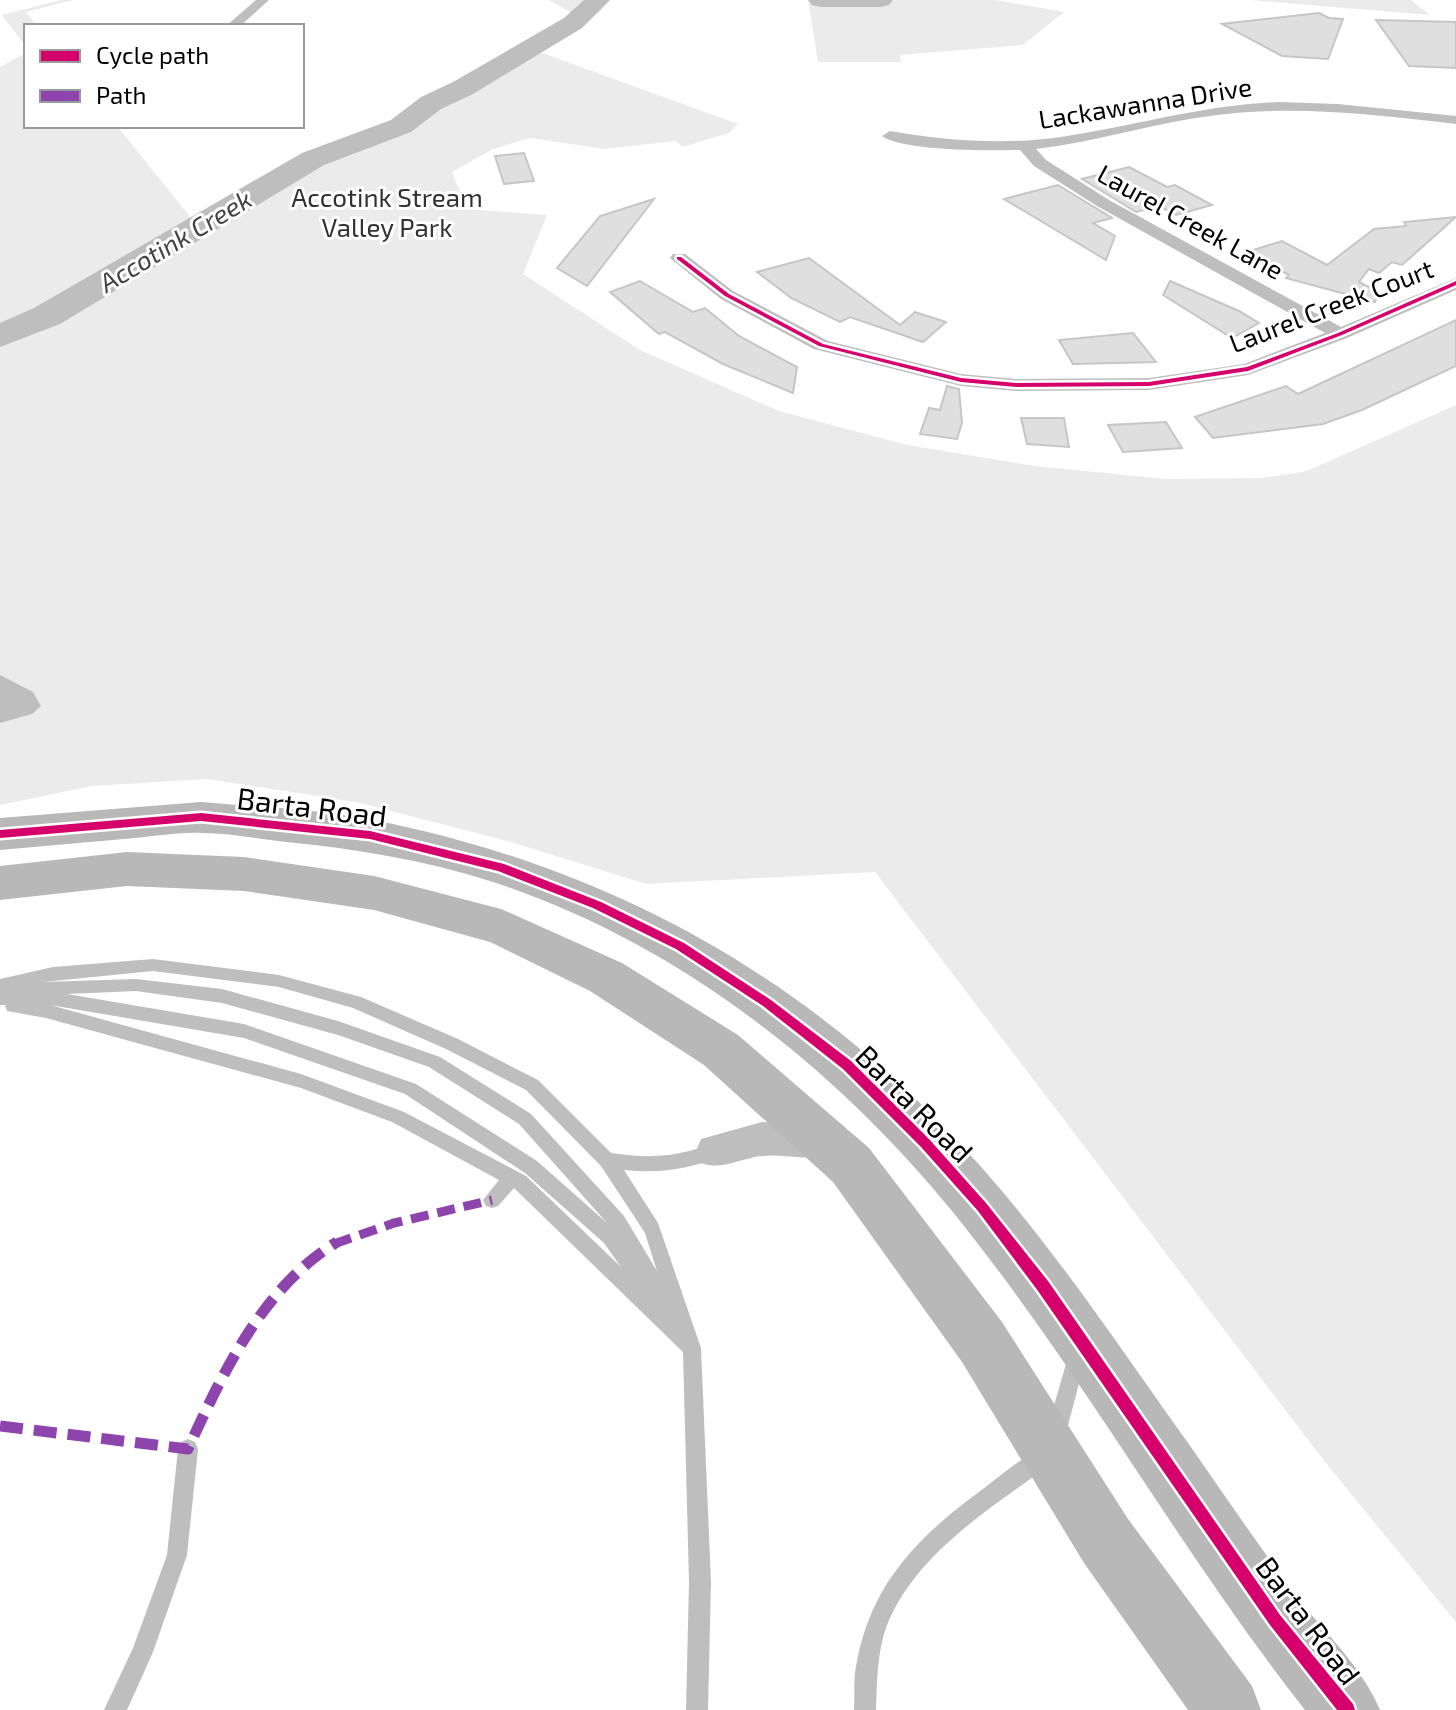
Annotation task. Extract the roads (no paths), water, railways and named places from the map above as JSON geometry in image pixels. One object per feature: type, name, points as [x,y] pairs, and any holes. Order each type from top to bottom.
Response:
[{"type":"street","points":[[234,24],[263,0]]},
{"type":"street","name":"Lackawanna Drive","points":[[890,136],[945,146],[1024,145],[1081,138],[1181,116],[1238,108],[1345,109],[1456,120]]},
{"type":"street","name":"Laurel Creek Lane","points":[[1024,145],[1040,163],[1081,190],[1340,334]]},
{"type":"street","name":"Laurel Creek Court","points":[[679,258],[727,295],[821,345],[961,380],[1077,387],[1149,384],[1248,369],[1340,334],[1456,283]]},
{"type":"street","name":"Barta Road","points":[[0,834],[201,817],[370,835],[500,867],[597,905],[680,946],[767,1003],[847,1065],[925,1143],[982,1207],[1082,1342],[1275,1620],[1347,1710]]},
{"type":"street","points":[[0,883],[127,869],[244,874],[374,893],[501,927],[606,977],[721,1050],[851,1165],[982,1342],[1106,1541],[1228,1710]]},
{"type":"street","points":[[714,1151],[762,1139],[825,1142]]},
{"type":"lane","points":[[0,988],[53,973],[153,965],[279,981],[356,1002],[452,1044],[532,1085],[607,1160],[652,1229],[692,1348],[700,1582],[697,1710]]},
{"type":"lane","points":[[0,988],[136,985],[222,996],[338,1028],[434,1062],[525,1119],[598,1199],[618,1222],[692,1348]]},
{"type":"lane","points":[[0,998],[59,999],[244,1031],[410,1089],[531,1167],[610,1237],[692,1348]]},
{"type":"lane","points":[[0,1004],[46,1011],[301,1081],[398,1117],[512,1178],[692,1348]]},
{"type":"lane","points":[[607,1160],[642,1166],[686,1163],[714,1151]]},
{"type":"lane","points":[[492,1200],[512,1178]]},
{"type":"lane","points":[[865,1710],[863,1675],[873,1632],[905,1570],[940,1536],[1050,1452],[1082,1342]]},
{"type":"lane","points":[[115,1710],[142,1652],[177,1555],[188,1449]]},
{"type":"waterway","name":"Accotink Creek","points":[[0,336],[47,316],[313,159],[401,126],[431,103],[463,88],[573,23],[598,0]]},
{"type":"waterway","name":"Accotink Creek","points":[[820,0],[881,0]]},
{"type":"park label","name":"Accotink Stream Valley Park","points":[[387,211]]}]
